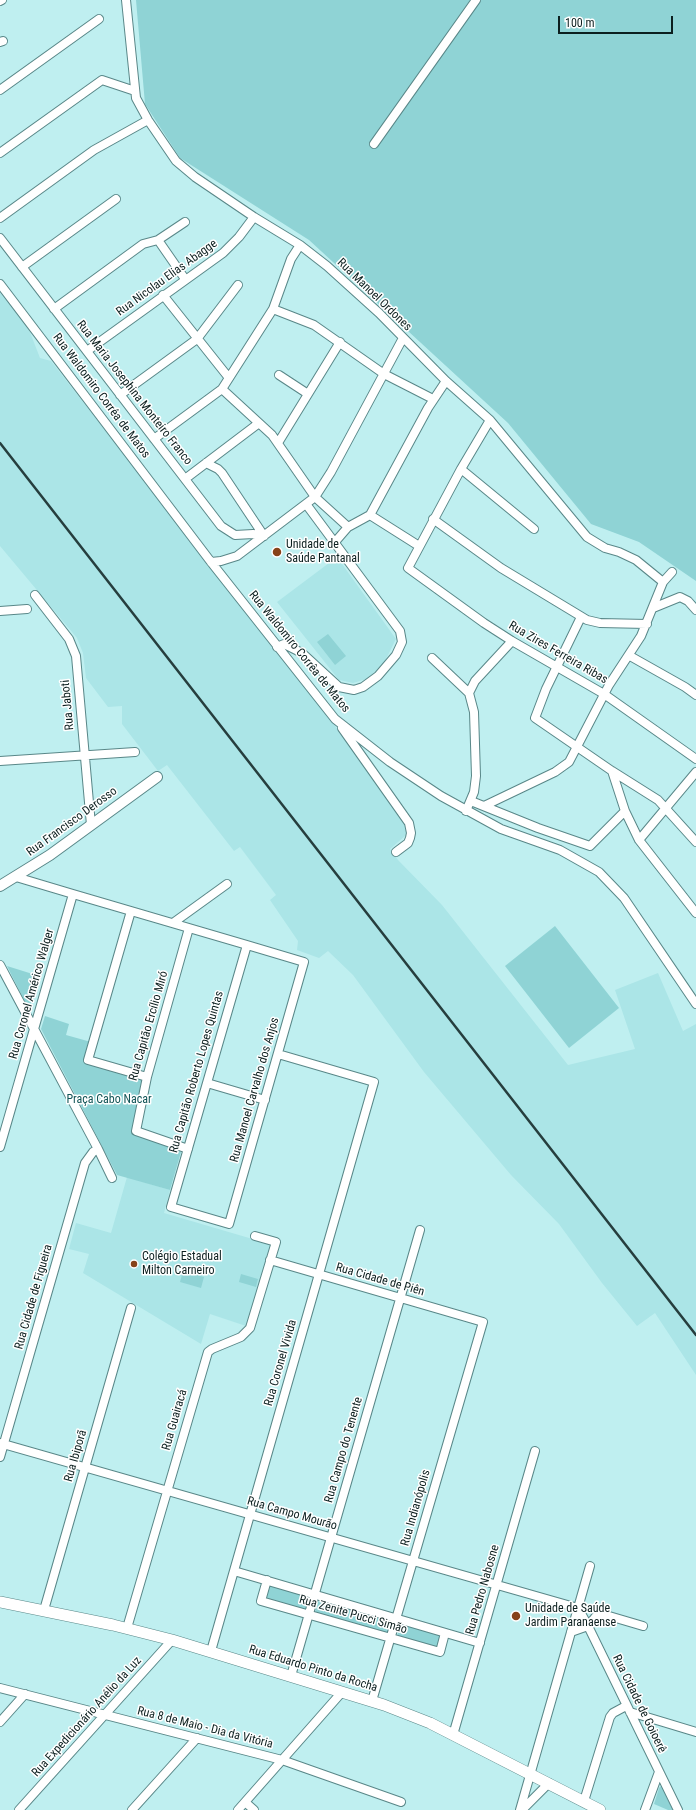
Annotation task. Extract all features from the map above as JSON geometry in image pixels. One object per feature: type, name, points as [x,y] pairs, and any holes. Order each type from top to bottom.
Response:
[{"type":"main road","name":"Rua Eduardo Pinto da Rocha","points":[[0,1602],[127,1628],[211,1651],[372,1701],[415,1717],[453,1735],[600,1810]]},
{"type":"street","name":"Rua Manoel Ordones","points":[[126,0],[135,91],[139,104],[169,152],[184,168],[254,217],[300,245],[327,266],[366,301],[446,381],[490,420],[587,537],[605,548],[619,552],[636,560],[664,582]]},
{"type":"street","points":[[374,144],[476,0]]},
{"type":"street","points":[[0,90],[99,19]]},
{"type":"street","points":[[0,153],[102,80],[135,91]]},
{"type":"street","points":[[0,218],[94,150],[148,120]]},
{"type":"street","points":[[22,267],[116,199]]},
{"type":"street","name":"Rua Nicolau Elias Abagge","points":[[87,351],[227,249],[239,237],[254,217]]},
{"type":"street","points":[[54,309],[143,244],[158,240],[185,222]]},
{"type":"street","name":"Rua Maria Josephina Monteiro Franco","points":[[0,238],[226,531],[235,535],[253,534],[264,536]]},
{"type":"street","points":[[158,240],[185,279]]},
{"type":"street","points":[[154,439],[222,389],[273,309],[291,259],[300,245]]},
{"type":"street","name":"Rua Waldomiro Corrêa de Matos","points":[[0,284],[211,562],[335,719],[405,773],[466,811],[501,829],[560,850],[599,872],[609,881],[631,907],[695,1002]]},
{"type":"street","points":[[120,395],[198,339],[238,285]]},
{"type":"street","points":[[163,295],[229,378]]},
{"type":"street","points":[[273,309],[314,325],[384,374],[433,399]]},
{"type":"street","points":[[211,562],[237,556],[315,497],[331,472],[403,338]]},
{"type":"street","points":[[278,443],[340,342]]},
{"type":"street","points":[[279,375],[308,394]]},
{"type":"street","points":[[335,542],[348,527],[370,515],[433,399],[446,381]]},
{"type":"street","points":[[222,389],[259,423],[278,443],[315,497],[348,527]]},
{"type":"street","points":[[370,515],[419,546],[461,468],[490,420]]},
{"type":"street","points":[[185,479],[259,423]]},
{"type":"street","points":[[206,464],[218,469],[222,473],[264,536]]},
{"type":"street","points":[[461,468],[534,529]]},
{"type":"street","points":[[277,647],[284,644],[302,653],[310,658],[332,683],[346,690],[354,690],[370,683],[387,667],[396,655],[402,642],[400,631],[306,504]]},
{"type":"street","points":[[433,520],[501,568],[587,620],[600,623],[647,624]]},
{"type":"street","name":"Rua Zires Ferreira Ribas","points":[[419,546],[408,568],[512,641],[604,694],[696,758]]},
{"type":"street","points":[[484,806],[561,769],[569,762],[604,694],[630,656],[647,624],[664,582],[672,572]]},
{"type":"street","name":"Rua Jaboti","points":[[35,596],[69,639],[73,648],[77,665],[91,825]]},
{"type":"street","points":[[653,608],[680,597],[688,601],[696,610]]},
{"type":"street","points":[[0,611],[27,609]]},
{"type":"street","points":[[581,617],[556,666],[535,718],[612,771],[652,796],[667,808],[696,842]]},
{"type":"street","points":[[466,811],[471,801],[476,776],[474,712],[470,692],[475,681],[512,641]]},
{"type":"street","points":[[630,656],[685,687],[696,695]]},
{"type":"street","points":[[432,658],[470,692]]},
{"type":"street","points":[[335,719],[409,823],[411,833],[408,843],[396,852]]},
{"type":"street","points":[[0,761],[136,752]]},
{"type":"street","points":[[612,771],[625,811],[639,840],[696,913]]},
{"type":"street","points":[[639,840],[696,772]]},
{"type":"street","name":"Rua Francisco Derosso","points":[[0,886],[16,877],[91,825],[157,777]]},
{"type":"street","points":[[471,801],[538,828],[590,846],[625,811]]},
{"type":"street","points":[[16,877],[247,945]]},
{"type":"street","points":[[173,923],[227,884]]},
{"type":"street","name":"Rua Coronel Américo Walger","points":[[0,1148],[73,894]]},
{"type":"street","points":[[131,911],[88,1060],[147,1077]]},
{"type":"street","name":"Rua Capitão Ercílio Miró","points":[[188,1149],[136,1131],[147,1077],[190,928]]},
{"type":"street","name":"Rua Manoel Carvalho dos Anjos","points":[[171,1207],[228,1224],[278,1054],[304,962],[247,945]]},
{"type":"street","name":"Rua Capitão Roberto Lopes Quintas","points":[[171,1207],[247,945]]},
{"type":"street","points":[[0,965],[112,1178]]},
{"type":"street","name":"Rua Coronel Vivida","points":[[211,1651],[374,1082],[278,1054]]},
{"type":"street","points":[[207,1083],[264,1100]]},
{"type":"street","name":"Rua Cidade de Figueira","points":[[0,1457],[2,1443],[85,1163],[93,1152],[98,1149]]},
{"type":"street","name":"Rua Campo do Tenente","points":[[291,1676],[420,1230]]},
{"type":"street","name":"Rua Guairacá","points":[[127,1628],[208,1352],[235,1340],[248,1331],[276,1242],[255,1236]]},
{"type":"street","name":"Rua Cidade de Piên","points":[[270,1260],[483,1322]]},
{"type":"street","name":"Rua Ibiporã","points":[[44,1610],[132,1308]]},
{"type":"street","name":"Rua Indianópolis","points":[[372,1701],[483,1322]]},
{"type":"street","name":"Rua Campo Mourão","points":[[2,1443],[578,1608]]},
{"type":"street","name":"Rua Pedro Nabosne","points":[[453,1735],[535,1451]]},
{"type":"street","points":[[521,1810],[530,1773],[590,1566]]},
{"type":"street","name":"Rua Zenite Pucci Simão","points":[[234,1571],[480,1643]]},
{"type":"street","name":"Rua Zenite Pucci Simão","points":[[267,1580],[260,1601],[440,1652],[445,1633]]},
{"type":"street","name":"Rua Cidade de Goioerê","points":[[578,1608],[678,1810]]},
{"type":"street","points":[[571,1632],[588,1626],[594,1617],[602,1614],[643,1626]]},
{"type":"street","name":"Rua Expedicionário Anélio da Luz","points":[[19,1810],[172,1640]]},
{"type":"street","name":"Rua 8 de Maio - Dia da Vitória","points":[[0,1688],[282,1760],[401,1802]]},
{"type":"street","points":[[238,1810],[342,1692]]},
{"type":"street","points":[[0,1722],[25,1694]]},
{"type":"street","points":[[584,1801],[610,1717],[613,1713],[628,1709],[696,1732]]},
{"type":"street","points":[[132,1810],[197,1738]]},
{"type":"street","points":[[648,1810],[659,1772]]},
{"type":"street","points":[[521,1810],[549,1783]]},
{"type":"street","points":[[245,1802],[254,1810]]},
{"type":"shaded area","points":[[0,293],[28,327],[40,358],[51,361],[333,723],[381,788],[407,828],[405,836],[390,849],[398,860],[442,905],[568,1065],[635,1049],[615,990],[658,973],[683,1031],[696,1024],[696,1375],[655,1313],[637,1326],[602,1283],[559,1224],[511,1175],[424,1072],[353,975],[328,951],[319,958],[297,950],[298,941],[270,900],[276,895],[240,847],[234,851],[167,765],[158,771],[122,724],[122,706],[108,707],[86,678],[83,653],[77,638],[0,546]]},
{"type":"shaded area","points":[[337,557],[396,639],[384,663],[367,679],[353,683],[339,680],[277,602]]},
{"type":"shaded area","name":"Colégio Estadual Milton Carneiro","points":[[127,1177],[170,1190],[164,1213],[273,1245],[249,1327],[210,1314],[201,1344],[83,1273],[89,1254],[69,1249],[76,1223],[111,1233]]},
{"type":"green space","points":[[136,0],[696,0],[696,581],[639,542],[591,524],[508,423],[309,240],[180,158],[145,104]]},
{"type":"green space","points":[[328,634],[346,656],[335,665],[317,642]]},
{"type":"green space","points":[[555,926],[619,1008],[569,1048],[505,966]]},
{"type":"green space","points":[[7,966],[39,976],[29,1010]]},
{"type":"green space","name":"Praça Cabo Nacar","points":[[45,1016],[69,1024],[66,1035],[91,1042],[85,1063],[142,1080],[131,1133],[181,1152],[170,1190],[117,1175],[41,1029]]},
{"type":"green space","points":[[183,1271],[204,1277],[201,1288],[180,1282]]},
{"type":"green space","points":[[241,1274],[258,1279],[256,1287],[239,1282]]},
{"type":"green space","points":[[270,1585],[310,1597],[306,1610],[266,1598]]},
{"type":"green space","points":[[319,1599],[392,1620],[388,1634],[315,1613]]},
{"type":"green space","points":[[401,1624],[443,1635],[439,1648],[397,1636]]},
{"type":"green space","points":[[661,1786],[667,1793],[666,1796],[673,1810],[668,1810],[654,1804]]},
{"type":"railway","points":[[0,443],[696,1335]]},
{"type":"place","name":"Unidade de Saúde Pantanal","points":[[277,552]]},
{"type":"place","name":"Colégio Estadual Milton Carneiro","points":[[134,1264]]},
{"type":"place","name":"Unidade de Saúde Jardim Paranaense","points":[[516,1616]]}]
